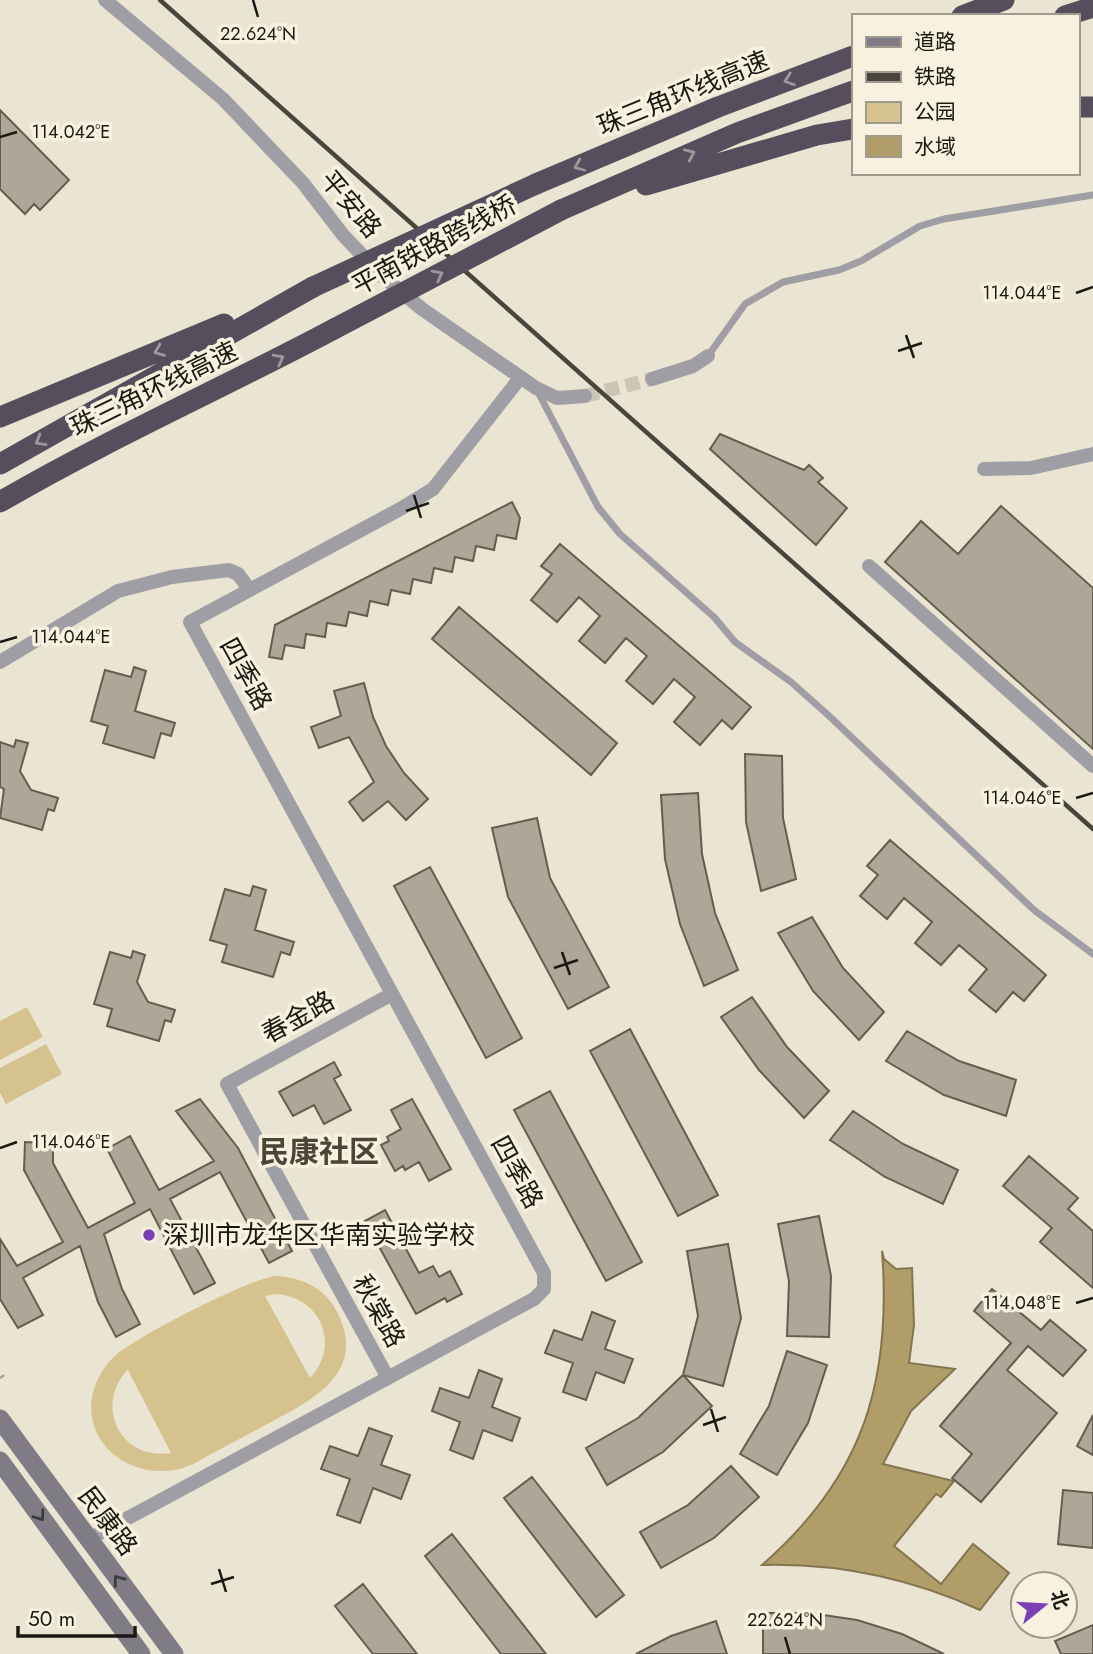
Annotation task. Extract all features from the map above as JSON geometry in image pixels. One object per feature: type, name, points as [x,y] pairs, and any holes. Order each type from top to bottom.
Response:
[{"type":"highway","points":[[967,14],[1004,0]]},
{"type":"highway","points":[[1071,14],[1093,7]]},
{"type":"highway","name":"珠三角环线高速","points":[[536,184],[718,107],[852,56]]},
{"type":"highway","points":[[561,211],[737,133],[852,91]]},
{"type":"highway","points":[[561,211],[817,135],[852,129]]},
{"type":"highway","name":"平南铁路跨线桥","points":[[313,287],[536,184]]},
{"type":"highway","name":"平南铁路跨线桥","points":[[334,329],[561,211]]},
{"type":"highway","points":[[0,417],[313,287]]},
{"type":"highway","name":"珠三角环线高速","points":[[0,464],[313,287]]},
{"type":"highway","name":"珠三角环线高速","points":[[0,502],[70,461],[247,376],[334,329]]},
{"type":"highway","points":[[0,518],[247,376]]},
{"type":"main road","name":"民康路","points":[[0,1419],[174,1654]]},
{"type":"main road","name":"民康路","points":[[0,1461],[141,1654]]},
{"type":"main road","points":[[23,1492],[43,1478]]},
{"type":"street","name":"平安路","points":[[105,0],[223,99],[303,183],[343,235],[381,275],[422,309],[536,388],[557,398],[585,396]]},
{"type":"street","points":[[652,380],[693,366],[708,356]]},
{"type":"street","points":[[0,662],[118,592],[173,577],[229,570],[238,574],[250,590],[402,509],[433,489],[520,378]]},
{"type":"street","points":[[984,469],[1031,468],[1093,454]]},
{"type":"street","points":[[869,566],[1093,766]]},
{"type":"street","name":"四季路","points":[[89,1539],[534,1299],[540,1295],[546,1282],[190,622],[250,590]]},
{"type":"street","name":"春金路","points":[[227,1084],[392,993]]},
{"type":"street","name":"秋棠路","points":[[227,1084],[388,1378]]},
{"type":"lane","points":[[708,356],[745,304],[783,282],[839,270],[862,261],[920,226],[944,219],[1093,195]]},
{"type":"lane","points":[[536,388],[598,507],[620,534],[714,617],[735,642],[791,682],[827,714],[1034,910],[1093,954]]},
{"type":"path","points":[[0,1378],[6,1374]]},
{"type":"green space","points":[[27,1007],[43,1037],[0,1060],[0,1021]]},
{"type":"green space","points":[[46,1044],[62,1074],[6,1104],[0,1093],[0,1068]]},
{"type":"green space","points":[[275,1276],[293,1278],[318,1289],[331,1302],[345,1332],[346,1351],[341,1367],[331,1382],[284,1415],[197,1462],[175,1470],[153,1471],[132,1465],[114,1455],[101,1440],[93,1421],[92,1400],[99,1377],[108,1363],[127,1347],[168,1323]],"holes":[[[276,1294],[292,1297],[305,1304],[315,1313],[321,1325],[325,1338],[324,1351],[310,1378],[265,1296]],[[128,1370],[171,1453],[153,1453],[138,1449],[126,1440],[118,1428],[113,1415],[113,1400],[117,1385]]]},
{"type":"water","points":[[882,1251],[884,1259],[896,1269],[912,1268],[914,1325],[909,1363],[955,1369],[911,1411],[883,1464],[954,1481],[941,1497],[936,1494],[894,1546],[941,1584],[973,1544],[1009,1573],[980,1610],[927,1589],[873,1575],[818,1567],[762,1565],[797,1532],[825,1497],[847,1462],[864,1424],[875,1385],[882,1343]]},
{"type":"building","points":[[0,110],[69,180],[40,210],[34,204],[25,214],[0,189]]},
{"type":"building","points":[[720,434],[804,470],[809,465],[823,478],[818,482],[847,508],[816,545],[710,449]]},
{"type":"building","points":[[512,502],[520,518],[516,539],[497,535],[494,550],[476,546],[473,561],[455,557],[452,572],[434,568],[431,583],[413,579],[410,594],[391,590],[388,605],[370,601],[367,616],[349,612],[346,626],[327,623],[325,637],[306,634],[304,648],[285,645],[282,659],[269,657],[275,625]]},
{"type":"building","points":[[1001,506],[1093,588],[1093,749],[885,562],[921,521],[958,554]]},
{"type":"building","points":[[560,544],[751,707],[732,729],[722,720],[700,745],[674,722],[695,697],[674,679],[653,704],[626,681],[647,656],[626,638],[605,663],[579,641],[600,616],[579,597],[557,622],[531,600],[552,574],[541,566]]},
{"type":"building","points":[[459,607],[617,743],[591,775],[432,639]]},
{"type":"building","points":[[134,667],[146,671],[135,711],[175,723],[171,736],[161,733],[154,758],[103,743],[108,726],[91,721],[105,670],[131,677]]},
{"type":"building","points":[[364,683],[373,717],[386,746],[404,773],[428,799],[406,820],[388,801],[363,821],[349,802],[374,782],[349,737],[319,748],[311,727],[341,716],[334,691]]},
{"type":"building","points":[[16,740],[28,743],[20,771],[31,790],[58,798],[54,811],[48,809],[42,830],[0,818],[4,789],[0,787],[0,742],[14,747]]},
{"type":"building","points":[[745,754],[782,756],[783,818],[796,879],[761,891],[746,822]]},
{"type":"building","points":[[698,793],[702,854],[715,913],[738,970],[704,986],[680,924],[665,859],[661,795]]},
{"type":"building","points":[[537,818],[550,878],[609,987],[568,1009],[508,897],[492,828]]},
{"type":"building","points":[[890,840],[1046,975],[1024,1001],[1013,992],[996,1012],[969,990],[987,969],[959,945],[941,965],[915,943],[932,922],[904,898],[887,919],[860,896],[878,875],[867,866]]},
{"type":"building","points":[[430,867],[522,1038],[486,1058],[394,886]]},
{"type":"building","points":[[253,886],[266,890],[255,930],[294,942],[290,955],[281,952],[273,977],[222,962],[227,945],[210,940],[225,889],[250,896]]},
{"type":"building","points":[[812,917],[843,968],[884,1012],[859,1040],[813,991],[778,933]]},
{"type":"building","points":[[133,951],[145,955],[137,982],[148,1002],[175,1010],[171,1022],[165,1020],[159,1041],[107,1026],[112,1009],[94,1004],[110,952],[131,958]]},
{"type":"building","points":[[752,997],[787,1047],[829,1091],[804,1118],[759,1070],[721,1017]]},
{"type":"building","points":[[630,1029],[718,1195],[678,1216],[590,1051]]},
{"type":"building","points":[[907,1031],[959,1061],[1016,1080],[1006,1116],[944,1095],[886,1061]]},
{"type":"building","points":[[334,1062],[341,1075],[334,1079],[351,1110],[324,1124],[314,1105],[293,1116],[279,1092]]},
{"type":"building","points":[[550,1091],[642,1262],[606,1281],[514,1110]]},
{"type":"building","points":[[200,1099],[238,1148],[292,1251],[269,1263],[220,1172],[170,1199],[215,1283],[194,1294],[150,1209],[104,1234],[122,1289],[140,1324],[116,1337],[98,1302],[80,1246],[23,1278],[43,1315],[18,1328],[0,1299],[0,1239],[17,1266],[63,1242],[24,1170],[25,1142],[53,1143],[53,1163],[88,1228],[135,1203],[107,1149],[130,1136],[159,1190],[214,1161],[176,1111]]},
{"type":"building","points":[[412,1099],[451,1169],[429,1181],[419,1162],[405,1170],[403,1166],[395,1171],[381,1145],[389,1141],[387,1137],[401,1129],[391,1110]]},
{"type":"building","points":[[853,1111],[903,1144],[958,1170],[943,1204],[885,1177],[830,1140]]},
{"type":"building","points":[[1029,1156],[1078,1198],[1068,1209],[1093,1231],[1093,1288],[1040,1242],[1052,1228],[1003,1186]]},
{"type":"building","points":[[385,1210],[419,1273],[433,1266],[439,1277],[450,1271],[462,1294],[447,1302],[445,1298],[416,1314],[365,1221]]},
{"type":"building","points":[[819,1216],[831,1276],[829,1337],[787,1336],[789,1281],[778,1224]]},
{"type":"building","points":[[728,1244],[741,1318],[723,1386],[683,1375],[698,1316],[687,1251]]},
{"type":"building","points":[[992,1289],[1041,1330],[1050,1320],[1086,1350],[1063,1376],[1028,1346],[1007,1370],[1057,1413],[981,1502],[952,1478],[972,1454],[940,1426],[1011,1343],[974,1311]]},
{"type":"building","points":[[592,1312],[615,1321],[605,1349],[633,1359],[624,1383],[596,1372],[586,1400],[563,1392],[573,1363],[545,1353],[554,1330],[582,1340]]},
{"type":"building","points":[[787,1351],[827,1365],[808,1423],[777,1475],[740,1454],[769,1406]]},
{"type":"building","points":[[479,1370],[502,1379],[492,1407],[520,1418],[512,1441],[483,1430],[473,1459],[450,1450],[460,1422],[432,1411],[440,1388],[469,1398]]},
{"type":"building","points":[[683,1375],[712,1406],[663,1452],[607,1485],[586,1448],[638,1418]]},
{"type":"building","points":[[1093,1415],[1093,1455],[1077,1446]]},
{"type":"building","points":[[369,1428],[392,1436],[381,1465],[410,1475],[401,1499],[373,1488],[360,1523],[337,1515],[350,1479],[321,1469],[330,1446],[358,1456]]},
{"type":"building","points":[[731,1466],[759,1497],[714,1538],[661,1568],[640,1532],[688,1505]]},
{"type":"building","points":[[532,1477],[624,1595],[596,1617],[504,1498]]},
{"type":"building","points":[[1063,1490],[1093,1493],[1093,1548],[1058,1544]]},
{"type":"building","points":[[452,1534],[546,1654],[501,1654],[425,1556]]},
{"type":"building","points":[[363,1584],[417,1654],[373,1654],[335,1606]]},
{"type":"building","points":[[763,1613],[810,1613],[857,1620],[902,1634],[944,1654],[763,1654]]},
{"type":"building","points":[[716,1621],[727,1654],[636,1654],[671,1636]]},
{"type":"building","points":[[1093,1625],[1093,1654],[1061,1654],[1055,1641],[1079,1640],[1079,1631]]},
{"type":"tunnel","points":[[585,396],[652,379]]},
{"type":"railway","points":[[160,0],[1093,829]]},
{"type":"place","name":"深圳市龙华区华南实验学校","points":[[149,1235]]},
{"type":"district","name":"民康社区","points":[[319,1151]]}]
